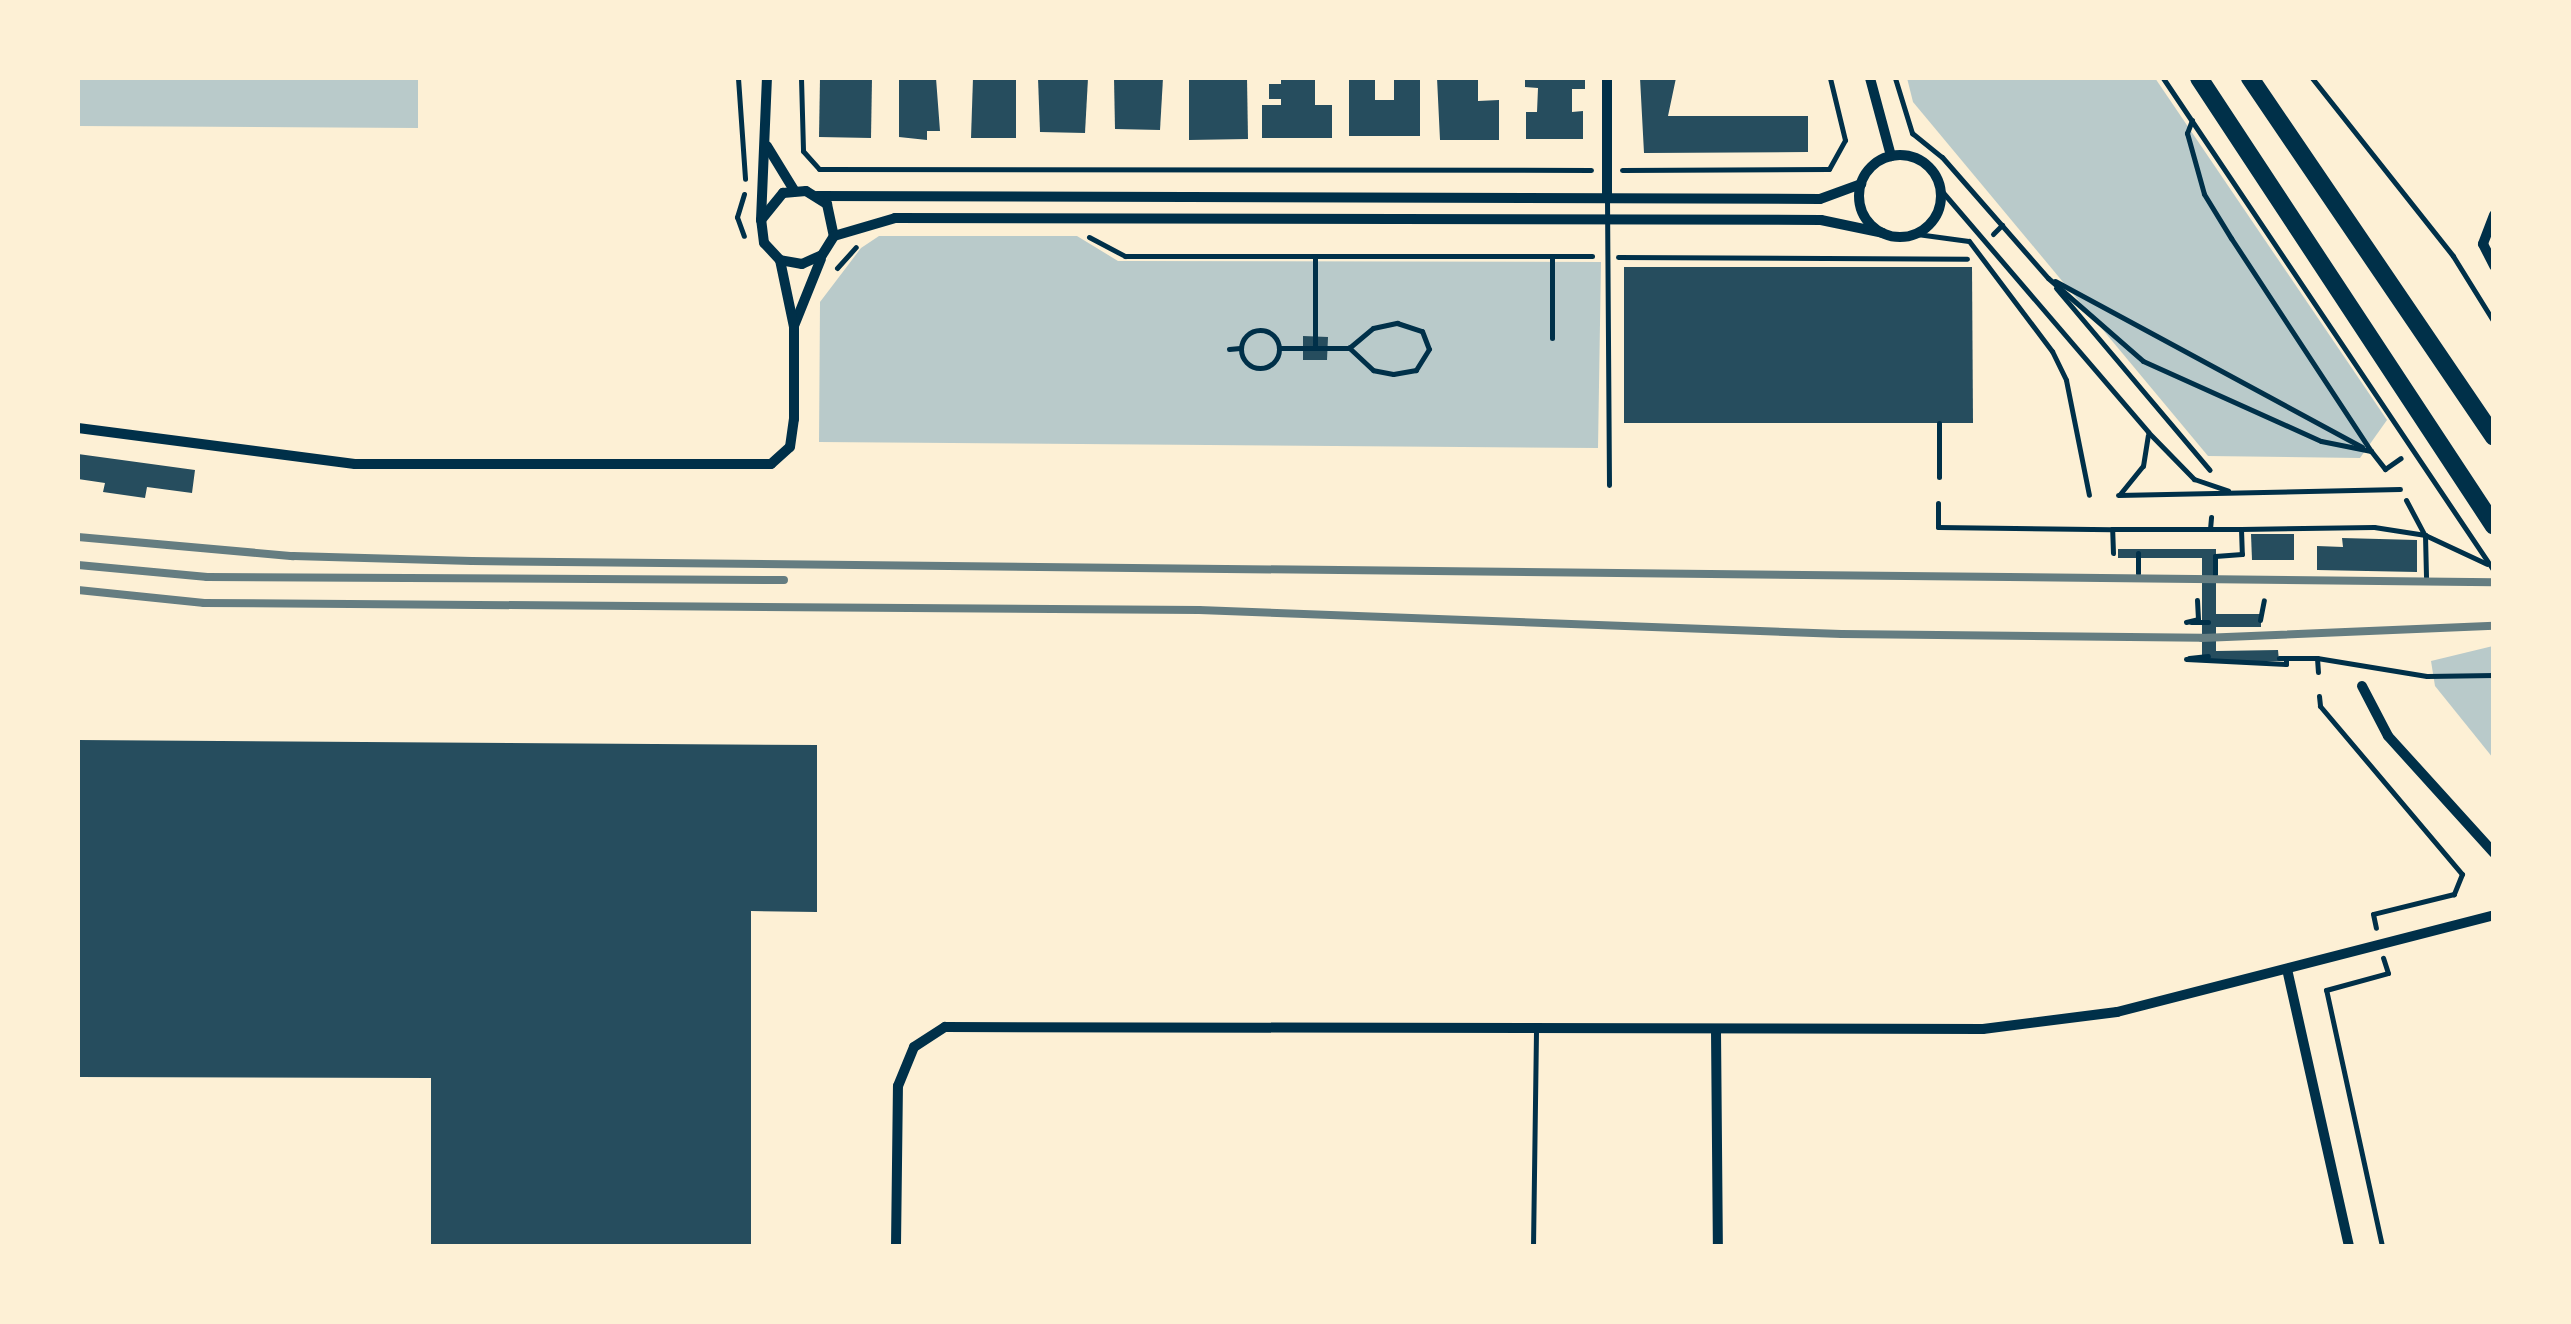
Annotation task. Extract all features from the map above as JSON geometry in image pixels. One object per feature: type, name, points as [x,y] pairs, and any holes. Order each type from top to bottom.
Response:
[{"type":"highway","points":[[2199,78],[2494,526]]},
{"type":"highway","points":[[2250,78],[2494,437]]},
{"type":"street","points":[[78,428],[355,464],[771,464],[790,447],[794,327],[780,260],[764,243],[761,220],[766,78]]},
{"type":"street","points":[[1607,78],[1608,197]]},
{"type":"street","points":[[1870,78],[1891,156]]},
{"type":"street","points":[[766,146],[794,190]]},
{"type":"street","points":[[834,236],[895,218],[1821,220],[1883,234],[1916,234],[1936,216],[1940,189],[1917,159],[1891,156],[1872,166],[1861,184],[1865,218],[1883,234]]},
{"type":"street","points":[[761,220],[773,200],[794,190],[818,196],[1820,198],[1861,184]]},
{"type":"street","points":[[794,327],[822,255],[834,236],[832,214],[818,196]]},
{"type":"street","points":[[2494,214],[2484,230],[2494,266]]},
{"type":"street","points":[[780,260],[802,264],[822,255]]},
{"type":"street","points":[[2362,686],[2388,736],[2494,852]]},
{"type":"street","points":[[896,1246],[898,1086],[914,1047],[945,1027],[1918,1032],[2056,1023],[2494,915]]},
{"type":"street","points":[[2287,969],[2349,1246]]},
{"type":"street","points":[[1716,1030],[1718,1246]]},
{"type":"lane","points":[[1940,189],[2148,432],[2194,479],[2228,492]]},
{"type":"lane","points":[[1608,197],[1609,484]]},
{"type":"lane","points":[[1916,234],[1968,241],[2052,351],[2066,380],[2089,495]]},
{"type":"lane","points":[[2148,432],[2143,466],[2118,495],[2211,497],[2228,492],[2400,488]]},
{"type":"lane","points":[[1533,1246],[1536,1029]]},
{"type":"path","points":[[738,78],[741,165]]},
{"type":"path","points":[[802,78],[803,151],[811,166],[1607,170],[1829,169],[1845,140],[1830,78]]},
{"type":"path","points":[[1895,78],[1912,133],[1942,157],[2048,278],[2209,466],[2210,476]]},
{"type":"path","points":[[2163,78],[2492,568]]},
{"type":"path","points":[[2312,78],[2453,256],[2494,322]]},
{"type":"path","points":[[2192,120],[2187,133],[2204,194],[2371,452],[2385,469],[2400,458]]},
{"type":"path","points":[[1084,232],[1102,249],[1125,256],[1597,256]]},
{"type":"path","points":[[830,276],[863,238]]},
{"type":"path","points":[[1315,256],[1316,348]]},
{"type":"path","points":[[1552,256],[1552,338]]},
{"type":"path","points":[[1624,257],[1965,260]]},
{"type":"path","points":[[2048,278],[2143,361],[2322,440],[2371,452]]},
{"type":"path","points":[[2048,278],[2371,452]]},
{"type":"path","points":[[1279,348],[1276,360],[1260,369],[1244,361],[1240,348],[1245,336],[1263,330],[1279,348],[1349,348],[1373,328],[1397,323],[1422,332],[1428,349],[1416,370],[1393,374],[1373,370],[1349,348]]},
{"type":"path","points":[[1229,349],[1240,348]]},
{"type":"path","points":[[1939,423],[1939,477]]},
{"type":"path","points":[[2400,488],[2425,535],[2426,577]]},
{"type":"path","points":[[1938,502],[1938,526],[2374,527],[2425,535],[2492,568]]},
{"type":"path","points":[[2210,529],[2211,517]]},
{"type":"path","points":[[2112,528],[2113,554]]},
{"type":"path","points":[[2208,554],[2242,554],[2241,529]]},
{"type":"path","points":[[2138,553],[2138,573]]},
{"type":"path","points":[[2215,574],[2215,556],[2230,554]]},
{"type":"path","points":[[2197,600],[2198,618],[2186,622],[2208,622]]},
{"type":"path","points":[[2260,620],[2264,600]]},
{"type":"path","points":[[2208,656],[2186,659],[2286,664],[2283,658],[2317,658],[2427,676],[2494,675]]},
{"type":"path","points":[[2317,658],[2318,672]]},
{"type":"path","points":[[2318,696],[2320,706],[2462,874],[2454,894],[2373,914]]},
{"type":"path","points":[[2382,1246],[2326,990],[2388,974]]},
{"type":"shaded area","points":[[78,78],[418,78],[418,128],[78,126]]},
{"type":"shaded area","points":[[1907,78],[2155,78],[2387,420],[2360,458],[2208,456],[1913,102]]},
{"type":"shaded area","points":[[879,236],[1077,236],[1118,261],[1601,262],[1598,448],[819,442],[820,302],[861,248]]},
{"type":"shaded area","points":[[2493,646],[2493,758],[2435,686],[2431,661]]},
{"type":"building","points":[[820,78],[872,78],[871,138],[819,137]]},
{"type":"building","points":[[899,78],[936,78],[940,131],[927,131],[927,140],[899,137]]},
{"type":"building","points":[[973,78],[1016,78],[1016,138],[971,138]]},
{"type":"building","points":[[1038,78],[1088,78],[1085,133],[1040,132]]},
{"type":"building","points":[[1114,78],[1163,78],[1160,130],[1115,129]]},
{"type":"building","points":[[1189,78],[1247,78],[1248,139],[1189,140]]},
{"type":"building","points":[[1281,78],[1315,78],[1315,105],[1332,105],[1332,138],[1262,138],[1262,105],[1281,105],[1281,99],[1269,99],[1269,84],[1281,84]]},
{"type":"building","points":[[1349,78],[1375,78],[1375,100],[1394,100],[1394,78],[1420,78],[1420,136],[1349,136]]},
{"type":"building","points":[[1437,78],[1478,78],[1478,101],[1499,100],[1499,140],[1440,140]]},
{"type":"building","points":[[1525,78],[1585,78],[1585,89],[1572,89],[1572,112],[1583,111],[1583,139],[1526,139],[1526,112],[1537,112],[1538,88],[1525,87]]},
{"type":"building","points":[[1640,78],[1676,78],[1668,116],[1808,116],[1808,152],[1644,153]]},
{"type":"building","points":[[1624,267],[1972,267],[1973,423],[1624,423]]},
{"type":"building","points":[[1303,336],[1328,337],[1327,360],[1303,360]]},
{"type":"building","points":[[78,454],[195,470],[192,493],[147,487],[145,498],[103,492],[105,483],[78,479]]},
{"type":"building","points":[[2251,534],[2294,534],[2294,560],[2252,560]]},
{"type":"building","points":[[2342,538],[2417,540],[2417,572],[2317,570],[2317,546],[2343,547]]},
{"type":"building","points":[[2118,549],[2216,549],[2216,614],[2261,614],[2261,627],[2216,627],[2216,651],[2278,650],[2279,661],[2202,662],[2202,558],[2118,558]]},
{"type":"building","points":[[78,740],[817,745],[817,912],[751,911],[751,1246],[431,1246],[431,1078],[78,1077]]},
{"type":"railway","points":[[78,537],[293,556],[472,561],[2494,582]]},
{"type":"railway","points":[[78,565],[207,577],[784,580]]},
{"type":"railway","points":[[78,590],[204,603],[1199,610],[1842,634],[2202,638],[2494,626]]}]
